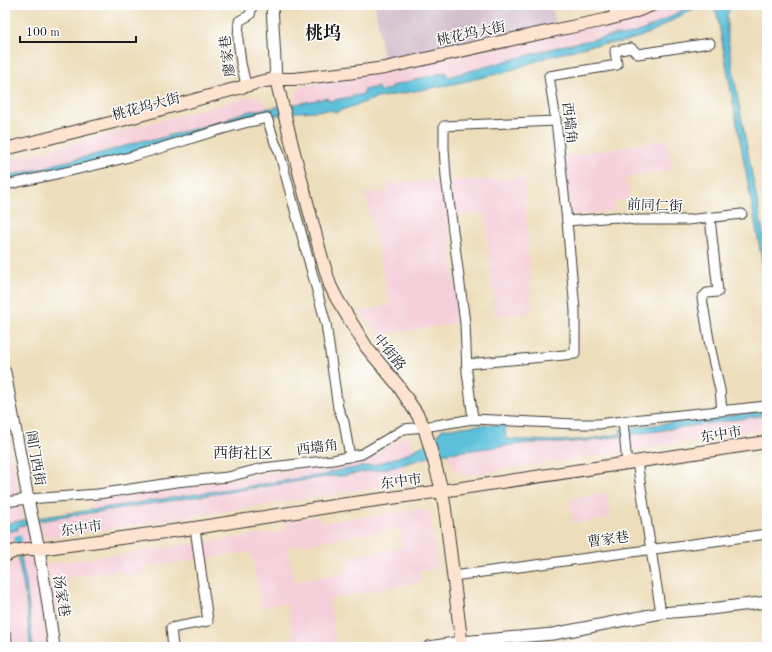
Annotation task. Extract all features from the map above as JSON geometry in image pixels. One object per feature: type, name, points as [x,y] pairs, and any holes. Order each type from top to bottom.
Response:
[{"type":"main road","name":"桃花坞大街","points":[[5,157],[124,128],[241,94],[278,87],[294,79],[378,69],[616,17],[652,5]]},
{"type":"main road","name":"桃花坞大街","points":[[5,149],[122,120],[246,85],[278,87]]},
{"type":"main road","name":"中街路","points":[[278,87],[321,255],[330,284],[337,299],[366,348],[397,384],[417,414],[425,431],[442,491],[462,645]]},
{"type":"main road","name":"东中市","points":[[22,551],[195,528],[767,442]]},
{"type":"street","name":"廖家巷","points":[[246,85],[238,40],[239,21],[250,15],[252,5]]},
{"type":"street","points":[[272,5],[278,87]]},
{"type":"street","points":[[614,5],[616,17]]},
{"type":"street","name":"西墙角","points":[[467,364],[575,354],[575,310],[567,221],[556,121],[549,76],[617,65],[615,52],[631,48],[638,54],[710,42]]},
{"type":"street","points":[[5,185],[132,156],[242,123],[267,118],[275,143],[279,150],[326,324],[338,408],[344,422],[350,457]]},
{"type":"street","points":[[473,418],[467,364],[465,323],[446,177],[444,126],[556,121]]},
{"type":"street","name":"前同仁街","points":[[567,221],[617,217],[635,220],[674,220],[742,214]]},
{"type":"street","points":[[710,218],[718,292],[707,293],[702,298],[710,346],[720,390],[722,411]]},
{"type":"street","name":"阊门西街","points":[[5,372],[28,499],[34,524],[22,551]]},
{"type":"street","name":"西墙角","points":[[5,502],[98,494],[176,482],[228,477],[263,468],[350,457],[362,454],[404,429],[425,431],[473,418],[599,424],[623,423],[767,406]]},
{"type":"street","points":[[623,423],[624,437],[632,463],[650,549],[661,613]]},
{"type":"street","points":[[173,647],[171,628],[208,622],[195,528]]},
{"type":"street","name":"曹家巷","points":[[453,576],[767,534]]},
{"type":"street","name":"汤家巷","points":[[22,551],[48,605],[54,647]]},
{"type":"street","points":[[429,647],[462,645],[553,634],[661,613],[767,602]]},
{"type":"street","points":[[5,636],[7,647]]},
{"type":"shaded area","points":[[375,5],[552,5],[556,24],[384,63]]},
{"type":"shaded area","points":[[661,5],[693,5],[637,33],[621,36],[616,35],[565,45],[448,77],[446,72],[391,86],[391,89],[379,91],[378,88],[364,90],[364,94],[328,101],[327,98],[296,104],[294,97],[299,88],[304,85],[391,71],[641,14]]},
{"type":"shaded area","points":[[253,96],[261,97],[268,109],[250,111],[230,117],[230,119],[153,140],[144,140],[44,168],[5,176],[5,161]]},
{"type":"shaded area","points":[[667,140],[672,170],[626,177],[630,199],[613,201],[614,211],[570,216],[564,156]]},
{"type":"shaded area","points":[[524,178],[532,312],[495,316],[485,213],[454,216],[450,181]]},
{"type":"shaded area","points":[[444,181],[459,323],[380,335],[361,312],[390,304],[365,192],[388,193],[388,183]]},
{"type":"shaded area","points":[[767,415],[767,429],[470,475],[457,473],[447,453],[529,443],[561,443],[595,440]]},
{"type":"shaded area","points":[[5,420],[23,520],[5,524]]},
{"type":"shaded area","points":[[410,434],[415,450],[416,461],[403,464],[406,483],[55,537],[47,537],[42,535],[38,521],[92,513],[91,501],[361,459],[383,450]]},
{"type":"shaded area","points":[[607,493],[611,518],[573,523],[570,499]]},
{"type":"shaded area","points":[[416,509],[422,510],[429,513],[431,519],[438,568],[419,571],[421,582],[329,599],[337,647],[295,647],[287,603],[261,607],[251,552],[145,567],[145,573],[122,576],[121,570],[65,578],[69,606],[53,608],[47,564],[285,531],[283,522],[319,516],[321,523]],"holes":[[[400,528],[403,547],[347,558],[349,572],[294,582],[287,547]]]},
{"type":"shaded area","points":[[29,523],[32,537],[31,543],[5,550],[5,532],[14,531],[19,526]]},
{"type":"shaded area","points":[[761,540],[767,540],[767,599]]},
{"type":"shaded area","points":[[34,557],[47,647],[10,647],[5,616],[5,568],[18,559]]},
{"type":"water","points":[[693,5],[701,5],[640,37],[622,42],[589,46],[545,58],[505,72],[458,83],[377,98],[336,112],[330,110],[298,112],[263,117],[133,154],[8,181],[7,178],[5,179],[5,176],[44,168],[144,140],[153,140],[230,119],[230,117],[250,111],[328,98],[329,101],[364,94],[363,90],[378,87],[379,91],[391,89],[391,86],[446,72],[448,77],[565,45],[616,35],[629,35],[649,27]]},
{"type":"water","points":[[707,5],[731,5],[727,15],[727,33],[767,254],[767,288],[717,14],[712,6]]},
{"type":"water","points":[[767,411],[767,415],[595,440],[561,443],[529,443],[439,454],[394,467],[341,476],[38,521],[20,526],[18,527],[18,530],[5,532],[5,524],[23,520],[329,474],[329,472],[374,465],[404,455],[430,442],[443,429],[480,425],[505,425],[506,439],[577,440],[621,434],[620,429]]},
{"type":"water","points":[[21,556],[26,581],[33,647],[27,647],[30,645],[26,599],[18,559],[18,557]]},
{"type":"district","name":"桃坞","points":[[323,33]]},
{"type":"district","name":"西街社区","points":[[243,453]]}]
